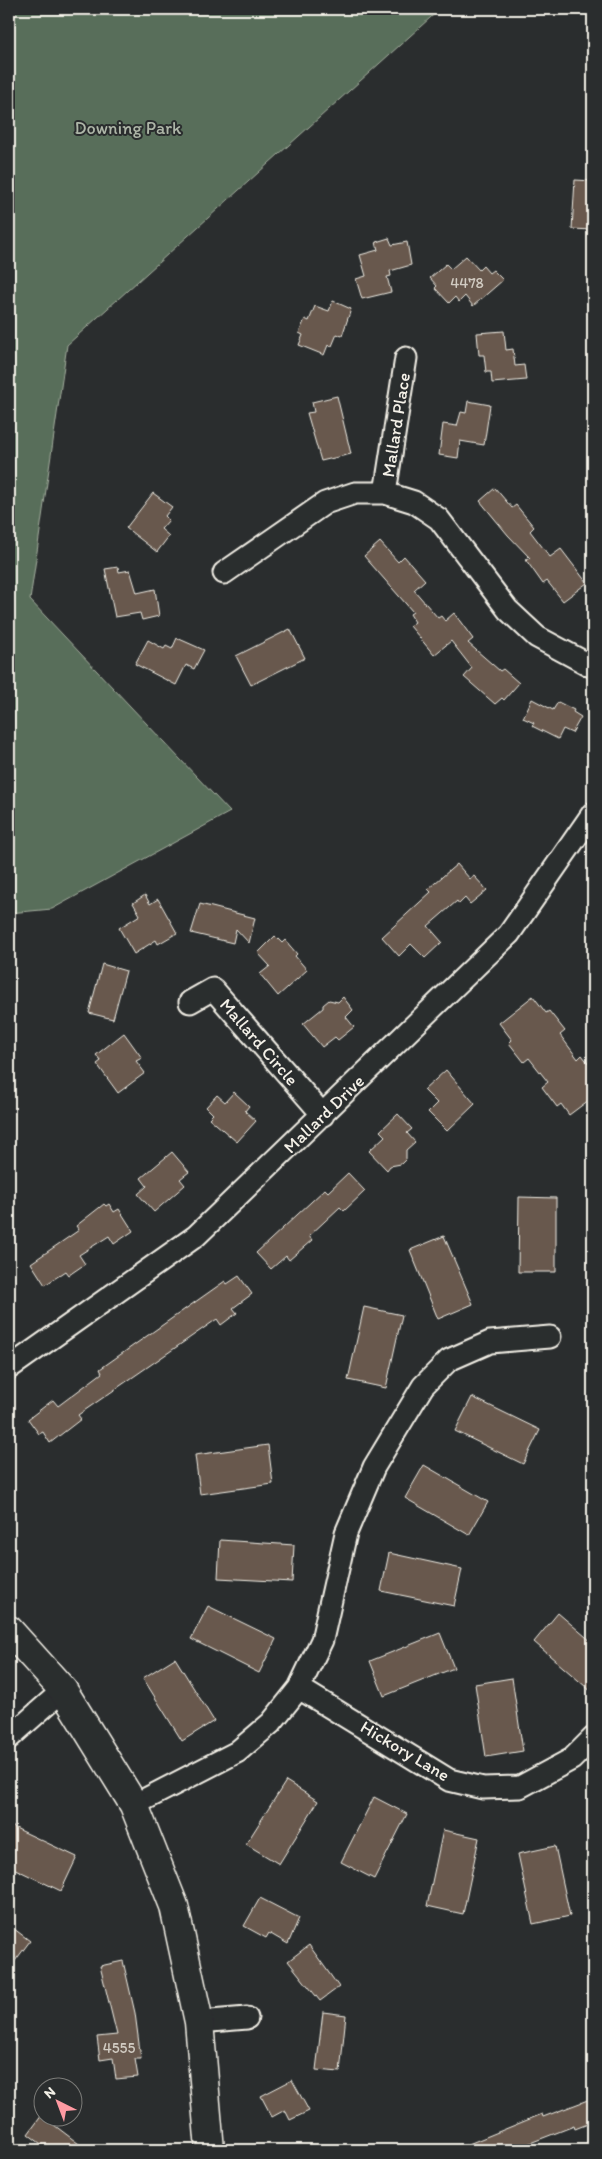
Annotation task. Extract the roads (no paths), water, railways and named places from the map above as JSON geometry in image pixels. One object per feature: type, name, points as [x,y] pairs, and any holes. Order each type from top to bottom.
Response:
[{"type":"street","name":"Mallard Place","points":[[385,493],[406,358]]},
{"type":"street","points":[[224,573],[325,503],[355,494],[385,493],[414,502],[439,519],[508,610],[537,637],[593,667]]},
{"type":"street","name":"Mallard Drive","points":[[9,1368],[196,1236],[508,934],[593,813]]},
{"type":"street","name":"Mallard Circle","points":[[190,1002],[213,989],[323,1114]]},
{"type":"street","points":[[134,1805],[237,1752],[271,1723],[299,1688],[322,1640],[346,1533],[374,1467],[423,1386],[449,1360],[490,1342],[550,1337]]},
{"type":"street","points":[[9,1630],[63,1690],[134,1805],[174,1906],[199,2022],[210,2150]]},
{"type":"street","name":"Hickory Lane","points":[[299,1688],[449,1780],[483,1788],[520,1787],[572,1759],[593,1738]]},
{"type":"street","points":[[9,1738],[63,1690]]},
{"type":"street","points":[[199,2022],[248,2018]]},
{"type":"park label","name":"Downing Park","points":[[128,128]]}]
